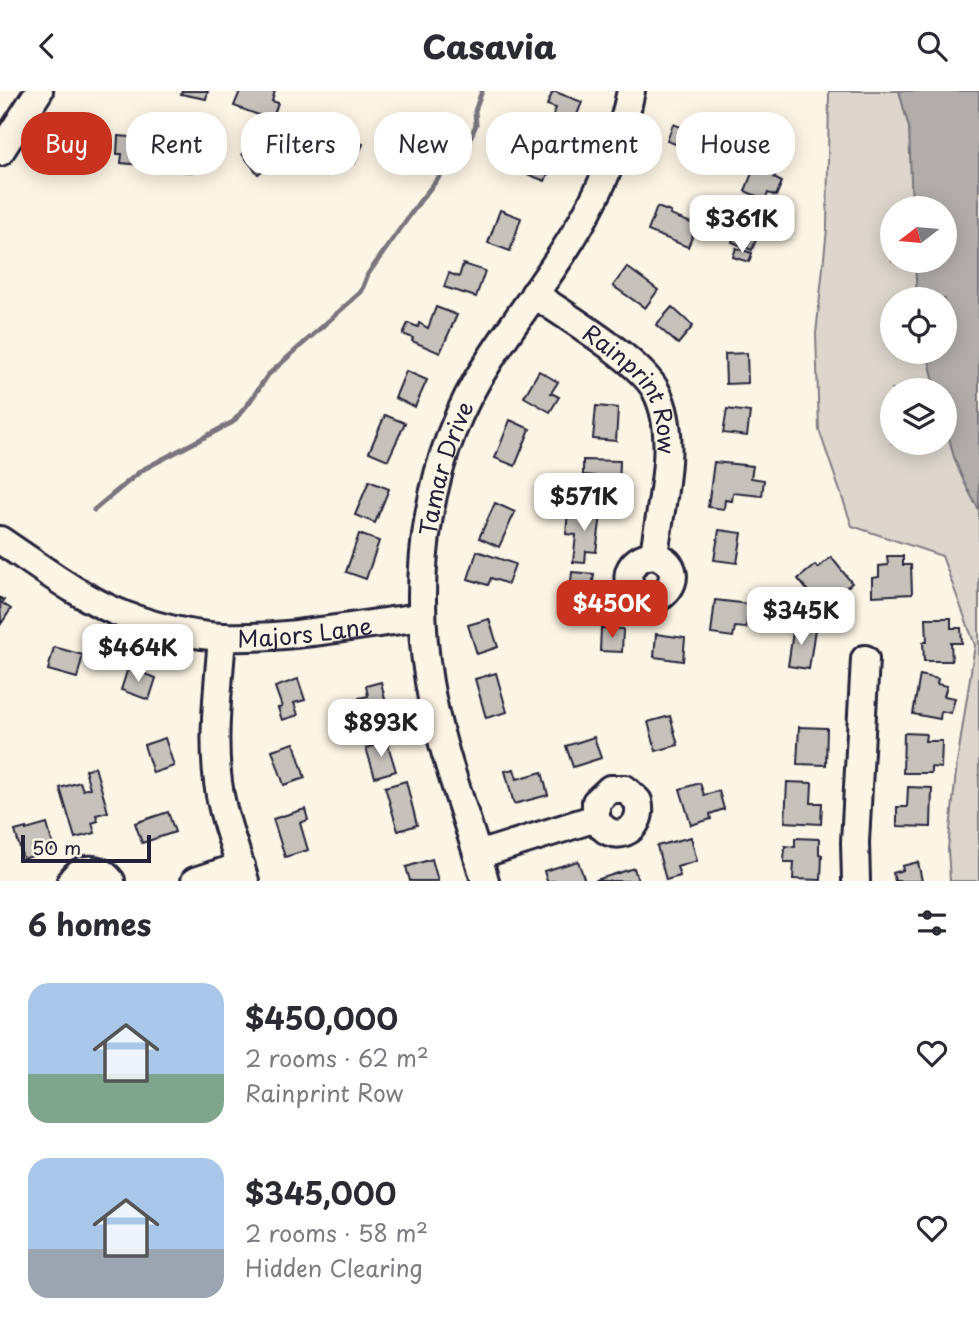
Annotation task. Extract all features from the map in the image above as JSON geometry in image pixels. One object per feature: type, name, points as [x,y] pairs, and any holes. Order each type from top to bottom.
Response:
[{"type":"street","points":[[0,152],[39,91]]},
{"type":"street","name":"Tamar Drive","points":[[485,881],[443,741],[429,683],[422,617],[422,572],[427,523],[449,444],[464,407],[486,364],[575,235],[612,157],[631,91]]},
{"type":"street","name":"Rainprint Row","points":[[534,293],[629,361],[645,375],[662,404],[667,456],[654,555]]},
{"type":"street","name":"Majors Lane","points":[[0,540],[60,580],[123,614],[184,631],[222,637],[267,636],[422,617]]},
{"type":"street","points":[[195,881],[243,874],[222,808],[215,746],[222,637]]},
{"type":"street","points":[[856,881],[855,842],[865,659]]},
{"type":"street","points":[[478,855],[596,818]]},
{"type":"street","points":[[71,881],[81,871],[89,869],[105,873],[111,881]]},
{"type":"shaded area","points":[[829,91],[979,91],[979,881],[950,881],[948,849],[957,763],[975,645],[942,556],[852,526],[819,430],[816,334],[827,229]]},
{"type":"shaded area","points":[[899,91],[979,91],[979,510],[954,455],[957,455],[957,378],[933,378],[930,364],[957,364],[957,287],[916,287],[916,273],[957,273],[957,196],[912,196],[909,128]]},
{"type":"building","points":[[182,91],[208,91],[206,99],[181,94]]},
{"type":"building","points":[[240,91],[275,91],[272,101],[278,103],[275,112],[250,112],[234,106]]},
{"type":"building","points":[[553,91],[582,102],[578,112],[555,112],[556,108],[547,105]]},
{"type":"building","points":[[673,124],[676,125],[676,144],[667,141]]},
{"type":"building","points":[[118,136],[126,137],[126,163],[121,163],[122,154],[117,154]]},
{"type":"building","points":[[529,175],[547,175],[545,181]]},
{"type":"building","points":[[751,175],[775,175],[774,178],[782,182],[776,196],[768,193],[765,200],[745,191]]},
{"type":"building","points":[[657,207],[697,225],[688,247],[648,231]]},
{"type":"building","points":[[500,210],[521,218],[510,251],[488,243]]},
{"type":"building","points":[[742,216],[762,224],[752,250],[732,242]]},
{"type":"building","points":[[736,248],[752,253],[749,262],[733,257]]},
{"type":"building","points":[[463,264],[485,271],[476,297],[444,287],[449,273],[459,277]]},
{"type":"building","points":[[627,267],[658,290],[645,308],[613,286]]},
{"type":"building","points":[[436,307],[457,315],[440,353],[412,341],[413,338],[403,334],[408,323],[418,327],[419,323],[428,328]]},
{"type":"building","points":[[672,307],[693,326],[678,344],[656,325]]},
{"type":"building","points":[[747,353],[748,383],[726,384],[725,354]]},
{"type":"building","points":[[406,371],[427,380],[415,407],[395,398]]},
{"type":"building","points":[[539,371],[558,382],[551,393],[559,397],[550,412],[524,397]]},
{"type":"building","points":[[596,406],[618,408],[616,441],[593,439]]},
{"type":"building","points":[[727,409],[750,412],[747,436],[723,433]]},
{"type":"building","points":[[385,415],[405,423],[388,460],[369,452]]},
{"type":"building","points":[[510,420],[530,429],[515,466],[495,458]]},
{"type":"building","points":[[583,460],[620,461],[619,493],[593,492],[594,476],[583,475]]},
{"type":"building","points":[[714,462],[753,466],[751,478],[764,480],[762,496],[733,493],[732,501],[725,500],[724,509],[708,507]]},
{"type":"building","points":[[369,481],[389,489],[375,523],[355,515]]},
{"type":"building","points":[[495,503],[515,512],[499,547],[479,538]]},
{"type":"building","points":[[568,511],[601,515],[596,552],[586,551],[585,563],[573,562],[576,535],[566,534]]},
{"type":"building","points":[[719,530],[742,533],[737,563],[714,560]]},
{"type":"building","points":[[359,534],[379,541],[366,579],[346,572]]},
{"type":"building","points":[[477,551],[515,564],[508,584],[491,578],[488,585],[468,579]]},
{"type":"building","points":[[887,556],[903,556],[903,565],[911,565],[912,594],[872,596],[872,578],[879,577],[879,566],[888,565]]},
{"type":"building","points":[[831,557],[852,583],[836,596],[843,605],[828,616],[798,579],[815,565],[818,568]]},
{"type":"building","points":[[572,572],[594,574],[590,603],[569,600]]},
{"type":"building","points":[[0,598],[4,600],[2,603],[11,609],[1,624]]},
{"type":"building","points":[[715,600],[749,604],[746,628],[735,627],[733,637],[711,634]]},
{"type":"building","points":[[926,618],[951,618],[951,628],[961,628],[962,643],[951,643],[952,661],[924,661],[923,642],[927,642]]},
{"type":"building","points":[[489,619],[498,647],[477,654],[468,625]]},
{"type":"building","points":[[794,625],[815,629],[809,669],[788,666]]},
{"type":"building","points":[[601,628],[623,629],[622,652],[600,651]]},
{"type":"building","points":[[656,634],[685,638],[683,661],[654,657]]},
{"type":"building","points":[[54,647],[83,655],[77,678],[48,670]]},
{"type":"building","points":[[128,668],[156,678],[149,700],[121,690]]},
{"type":"building","points":[[496,673],[507,712],[486,718],[475,679]]},
{"type":"building","points":[[920,675],[938,679],[937,684],[947,686],[944,696],[955,698],[951,713],[941,711],[940,719],[913,714]]},
{"type":"building","points":[[298,679],[305,700],[294,703],[298,715],[282,720],[278,708],[282,707],[275,687]]},
{"type":"building","points":[[381,682],[389,716],[365,722],[359,698],[368,696],[366,686]]},
{"type":"building","points":[[670,716],[678,745],[656,751],[648,722]]},
{"type":"building","points":[[799,727],[827,728],[826,765],[797,764]]},
{"type":"building","points":[[904,733],[926,734],[925,741],[942,741],[941,768],[931,767],[931,773],[903,773]]},
{"type":"building","points":[[594,737],[601,758],[573,767],[566,746]]},
{"type":"building","points":[[165,738],[174,766],[153,773],[144,745]]},
{"type":"building","points":[[387,742],[396,771],[375,777],[366,748]]},
{"type":"building","points":[[294,743],[305,778],[284,785],[272,750]]},
{"type":"building","points":[[95,767],[108,812],[96,815],[98,821],[92,823],[95,833],[75,838],[60,788],[80,782],[83,790],[90,788],[85,770]]},
{"type":"building","points":[[514,769],[517,779],[542,772],[548,795],[514,804],[505,771]]},
{"type":"building","points":[[406,781],[417,825],[398,831],[385,787]]},
{"type":"building","points":[[787,782],[812,783],[811,803],[822,803],[821,824],[785,822]]},
{"type":"building","points":[[700,783],[704,795],[719,791],[724,809],[710,814],[711,819],[691,825],[680,789]]},
{"type":"building","points":[[908,787],[932,788],[931,827],[897,826],[897,807],[907,807]]},
{"type":"building","points":[[305,809],[308,820],[300,823],[308,850],[285,857],[273,819]]},
{"type":"building","points":[[168,812],[175,832],[142,843],[135,823]]},
{"type":"building","points":[[47,824],[54,849],[23,859],[15,831]]},
{"type":"building","points":[[691,837],[697,861],[677,867],[680,876],[666,880],[657,846]]},
{"type":"building","points":[[795,838],[819,839],[819,854],[822,855],[821,880],[793,879],[794,862],[784,862],[785,846],[795,847]]},
{"type":"building","points":[[432,859],[438,881],[410,881],[406,867]]},
{"type":"building","points":[[578,861],[585,881],[547,881],[544,871]]},
{"type":"building","points":[[918,862],[922,881],[895,881],[893,873],[903,870],[902,866]]},
{"type":"building","points":[[634,868],[638,881],[596,881],[596,880]]},
{"type":"waterway","points":[[94,510],[142,470],[233,422],[268,375],[361,292],[368,274],[420,201],[448,166],[462,156],[476,125],[475,111],[482,91]]}]
